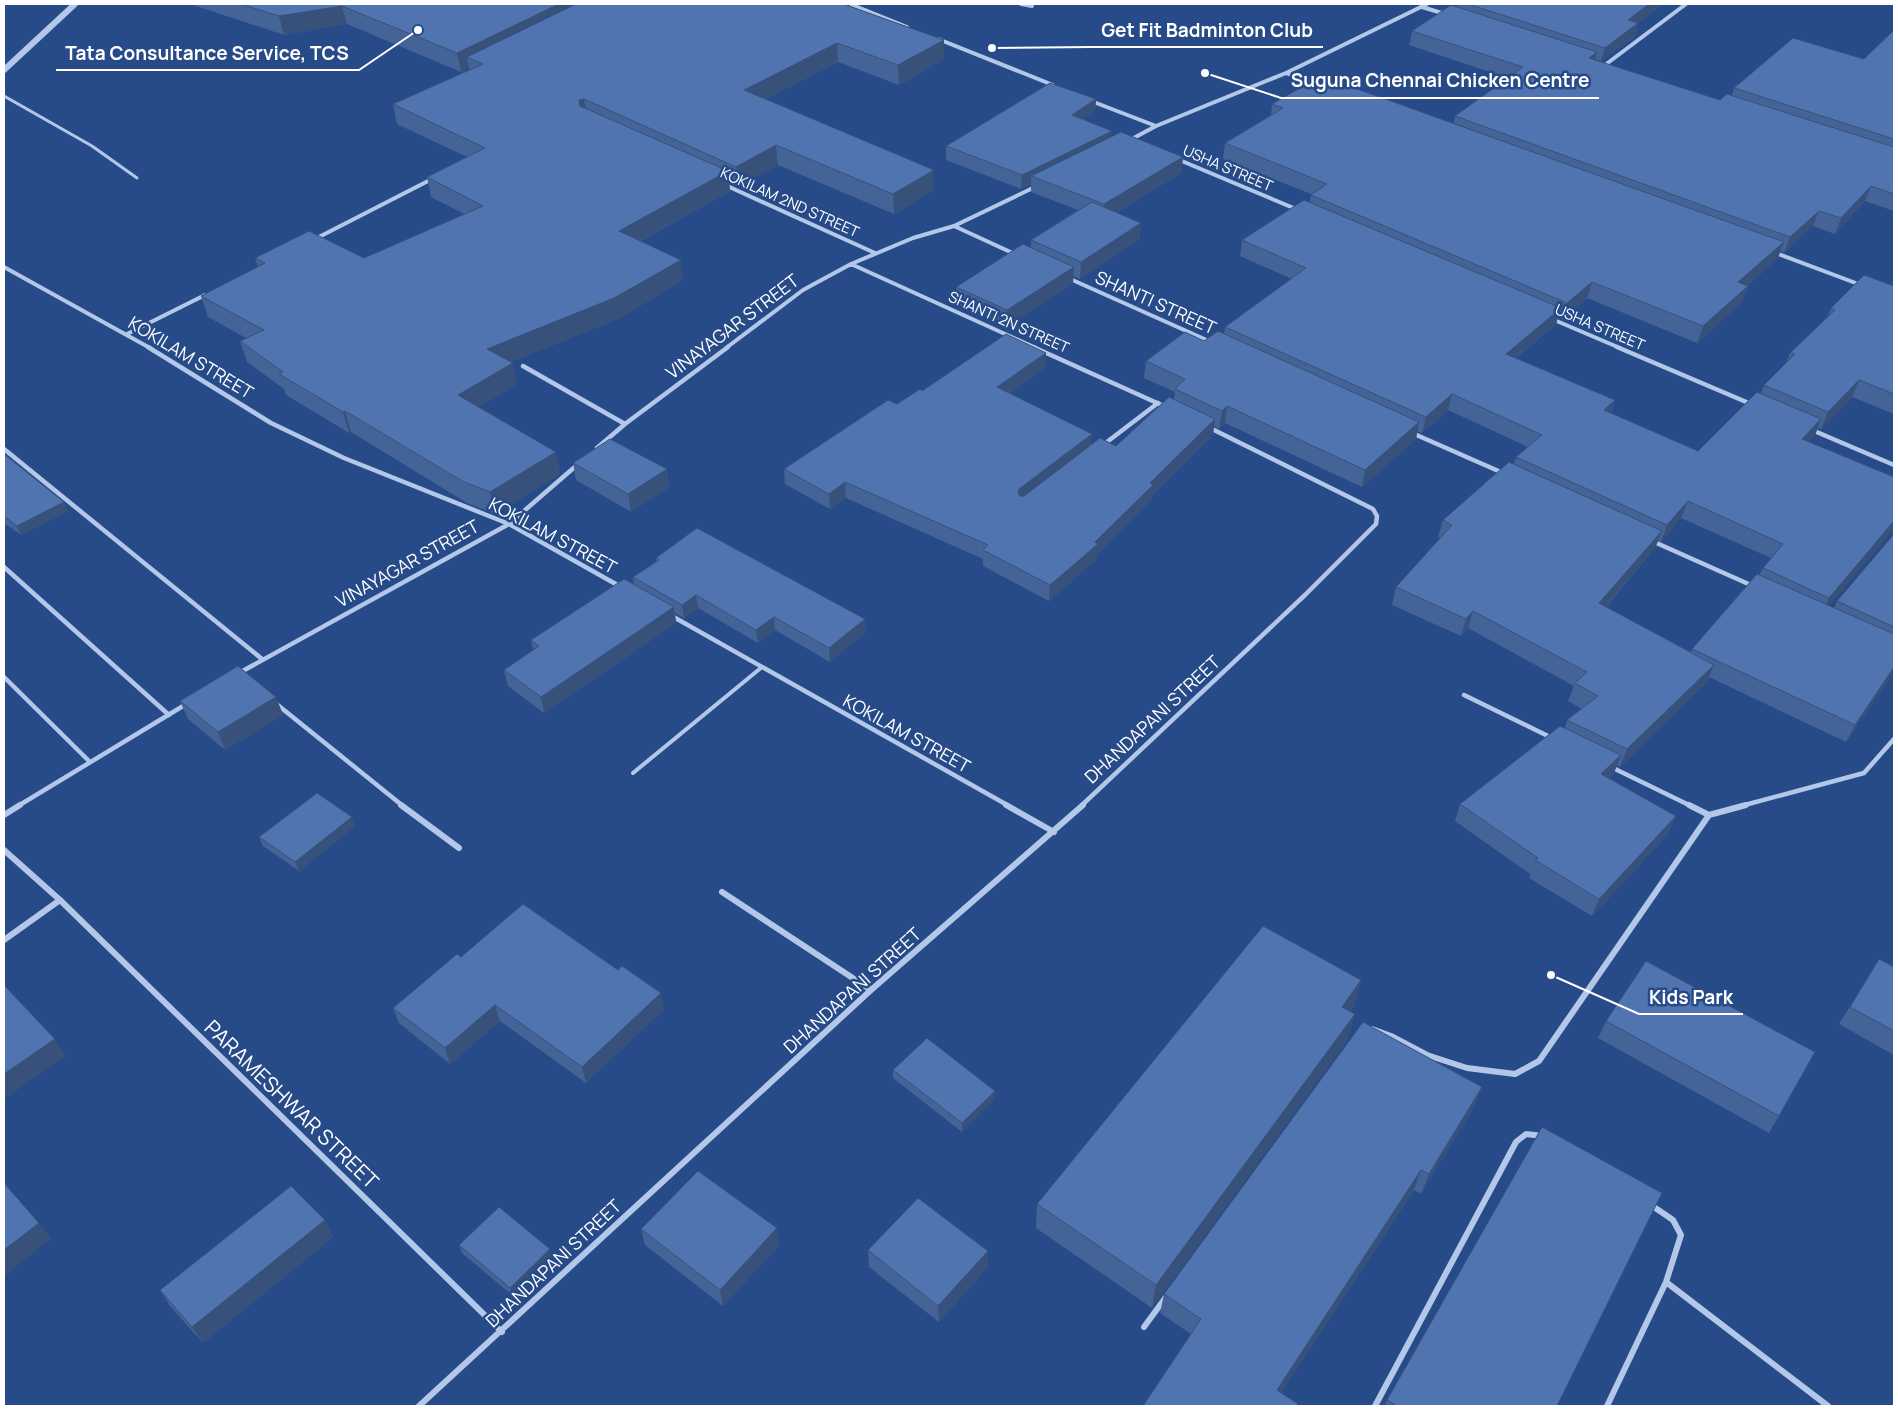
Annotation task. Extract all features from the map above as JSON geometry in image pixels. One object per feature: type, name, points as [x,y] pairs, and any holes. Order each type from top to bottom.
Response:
[{"type":"street","points":[[4,70],[75,4]]},
{"type":"street","points":[[850,4],[915,30]]},
{"type":"street","points":[[1022,4],[1032,6]]},
{"type":"street","points":[[1123,144],[1156,126],[1286,73],[1427,4]]},
{"type":"street","points":[[1605,65],[1686,4]]},
{"type":"street","points":[[1422,7],[1450,16]]},
{"type":"street","points":[[933,37],[1054,86]]},
{"type":"street","points":[[1596,62],[1614,68]]},
{"type":"street","points":[[1286,73],[1323,87]]},
{"type":"street","points":[[4,96],[92,146],[138,178]]},
{"type":"street","points":[[1082,97],[1156,126]]},
{"type":"street","points":[[1132,139],[1141,143]]},
{"type":"street","name":"USHA STREET","points":[[1169,155],[1297,210]]},
{"type":"street","points":[[312,240],[435,178]]},
{"type":"street","name":"VINAYAGAR STREET","points":[[589,455],[625,424],[804,290],[875,253],[913,238],[954,226],[1043,183]]},
{"type":"street","name":"KOKILAM 2ND STREET","points":[[721,184],[875,253]]},
{"type":"street","points":[[954,226],[1027,259]]},
{"type":"street","points":[[1763,249],[1866,287]]},
{"type":"street","name":"SHANTI 2N STREET","points":[[851,264],[1175,411]]},
{"type":"street","name":"KOKILAM STREET","points":[[4,267],[128,334],[271,423],[344,458],[509,524],[627,591]]},
{"type":"street","name":"SHANTI STREET","points":[[1063,276],[1218,345]]},
{"type":"street","points":[[128,334],[207,294]]},
{"type":"street","name":"USHA STREET","points":[[1545,316],[1756,406]]},
{"type":"street","points":[[523,366],[625,424]]},
{"type":"street","points":[[1097,450],[1158,403]]},
{"type":"street","name":"DHANDAPANI STREET","points":[[419,1406],[502,1332],[871,990],[1054,832],[1305,595],[1376,524],[1377,516],[1373,509],[1201,424]]},
{"type":"street","points":[[1802,426],[1894,465]]},
{"type":"street","points":[[1410,432],[1510,477]]},
{"type":"street","points":[[4,449],[262,659]]},
{"type":"street","name":"VINAYAGAR STREET","points":[[232,678],[262,659],[509,524],[582,462]]},
{"type":"street","points":[[1646,538],[1756,588]]},
{"type":"street","points":[[4,567],[169,715]]},
{"type":"street","name":"KOKILAM STREET","points":[[661,610],[1054,832]]},
{"type":"street","points":[[239,673],[247,679]]},
{"type":"street","points":[[4,677],[90,762]]},
{"type":"street","points":[[1464,695],[1560,742]]},
{"type":"street","points":[[270,698],[377,786],[460,848]]},
{"type":"street","points":[[4,815],[192,701]]},
{"type":"street","points":[[1365,1031],[1373,1029],[1427,1055],[1467,1068],[1515,1074],[1539,1061],[1709,815],[1864,773],[1894,739]]},
{"type":"street","points":[[1604,764],[1709,815]]},
{"type":"street","points":[[4,850],[60,900],[4,940]]},
{"type":"street","points":[[722,892],[871,990]]},
{"type":"street","name":"PARAMESHWAR STREET","points":[[60,900],[502,1332]]},
{"type":"street","points":[[1375,1406],[1516,1142],[1526,1134],[1540,1135],[1548,1139]]},
{"type":"street","points":[[1607,1406],[1666,1282],[1681,1235],[1673,1220],[1642,1199]]},
{"type":"street","points":[[1666,1282],[1828,1406]]},
{"type":"street","points":[[1144,1327],[1173,1288]]},
{"type":"lane","points":[[633,773],[762,667]]},
{"type":"building","points":[[241,4],[559,4],[457,53],[342,6],[279,16]]},
{"type":"building","points":[[576,4],[848,4],[846,5],[944,40],[898,65],[837,43],[744,90],[934,170],[893,194],[776,145],[736,167],[584,99],[579,100],[580,106],[728,171],[619,231],[681,260],[614,298],[487,349],[513,363],[458,395],[556,452],[490,492],[462,481],[279,374],[283,372],[240,341],[264,330],[201,296],[265,263],[255,258],[309,231],[364,258],[483,206],[427,177],[485,148],[393,104],[483,64],[467,57]]},
{"type":"building","points":[[1468,4],[1649,4],[1628,20],[1638,23],[1605,48]]},
{"type":"building","points":[[1451,5],[1597,52],[1589,58],[1720,100],[1727,94],[1894,147],[1894,194],[1871,186],[1841,218],[1819,211],[1790,237],[1455,116],[1523,67],[1412,31]]},
{"type":"building","points":[[1894,30],[1894,139],[1734,88],[1793,38],[1864,59]]},
{"type":"building","points":[[1321,76],[1784,242],[1738,282],[1748,286],[1703,326],[1592,282],[1567,303],[1311,195],[1327,184],[1225,143],[1283,108],[1272,104]]},
{"type":"building","points":[[1050,83],[1096,99],[1072,115],[1112,131],[1022,175],[946,146]]},
{"type":"building","points":[[1121,132],[1183,157],[1104,204],[1031,176]]},
{"type":"building","points":[[1304,200],[1561,308],[1506,354],[1615,400],[1604,410],[1698,451],[1757,392],[1821,419],[1802,439],[1894,477],[1894,521],[1829,598],[1763,568],[1783,544],[1688,501],[1667,525],[1516,457],[1542,435],[1452,394],[1426,417],[1225,327],[1306,268],[1242,240]]},
{"type":"building","points":[[1092,202],[1141,223],[1081,262],[1031,240]]},
{"type":"building","points":[[1023,244],[1074,267],[1007,310],[956,287]]},
{"type":"building","points":[[1864,275],[1894,286],[1894,394],[1859,380],[1828,412],[1764,385],[1795,354],[1790,353],[1835,310],[1831,308]]},
{"type":"building","points":[[1218,331],[1419,422],[1365,470],[1227,406],[1222,411],[1175,389],[1185,379],[1146,361],[1185,332],[1204,341]]},
{"type":"building","points":[[1006,334],[1046,353],[997,387],[1092,434],[1019,489],[1020,496],[1024,496],[1100,438],[1116,446],[1169,397],[1215,419],[1150,483],[1153,485],[1095,542],[1098,544],[1050,585],[983,550],[988,545],[845,482],[829,494],[784,469],[888,400],[897,404],[920,389],[922,391]]},
{"type":"building","points":[[610,439],[667,469],[628,494],[573,463]]},
{"type":"building","points":[[4,454],[64,502],[17,526],[4,516]]},
{"type":"building","points":[[1509,462],[1662,531],[1599,603],[1714,665],[1627,749],[1567,720],[1598,696],[1575,683],[1587,672],[1473,611],[1466,619],[1396,587],[1452,525],[1443,520]]},
{"type":"building","points":[[697,528],[865,619],[829,648],[774,617],[756,630],[696,595],[682,605],[633,577],[659,560],[656,558]]},
{"type":"building","points":[[1894,534],[1894,627],[1837,601]]},
{"type":"building","points":[[1757,574],[1894,634],[1894,667],[1855,725],[1692,649]]},
{"type":"building","points":[[624,579],[674,607],[541,697],[504,670],[539,646],[531,640]]},
{"type":"building","points":[[238,666],[276,697],[218,732],[180,701]]},
{"type":"building","points":[[1560,726],[1621,755],[1601,774],[1676,816],[1599,899],[1535,860],[1538,858],[1460,804]]},
{"type":"building","points":[[317,793],[352,817],[295,862],[259,837]]},
{"type":"building","points":[[523,904],[618,970],[622,966],[661,993],[582,1067],[495,1005],[445,1048],[393,1008],[457,954],[461,957]]},
{"type":"building","points":[[1263,926],[1361,980],[1342,1007],[1355,1014],[1156,1285],[1037,1204]]},
{"type":"building","points":[[1879,959],[1894,967],[1894,1031],[1850,1007]]},
{"type":"building","points":[[1646,961],[1815,1052],[1779,1116],[1606,1021]]},
{"type":"building","points":[[4,985],[55,1039],[4,1074]]},
{"type":"building","points":[[1363,1022],[1482,1087],[1429,1174],[1421,1170],[1277,1390],[1298,1404],[1296,1406],[1143,1406],[1201,1319],[1164,1294]]},
{"type":"building","points":[[927,1038],[995,1091],[962,1123],[893,1070]]},
{"type":"building","points":[[1542,1127],[1662,1193],[1557,1406],[1397,1406],[1387,1400]]},
{"type":"building","points":[[698,1171],[777,1228],[720,1290],[641,1229]]},
{"type":"building","points":[[4,1183],[39,1223],[4,1250]]},
{"type":"building","points":[[291,1186],[325,1220],[192,1327],[160,1290]]},
{"type":"building","points":[[918,1198],[988,1251],[938,1306],[868,1250]]},
{"type":"building","points":[[499,1207],[550,1249],[510,1288],[459,1245]]},
{"type":"place","name":"Tata Consultance Service, TCS","points":[[418,30]]},
{"type":"place","name":"Get Fit Badminton Club","points":[[992,48]]},
{"type":"place","name":"Suguna Chennai Chicken Centre","points":[[1205,73]]},
{"type":"place","name":"Kids Park","points":[[1551,975]]}]
